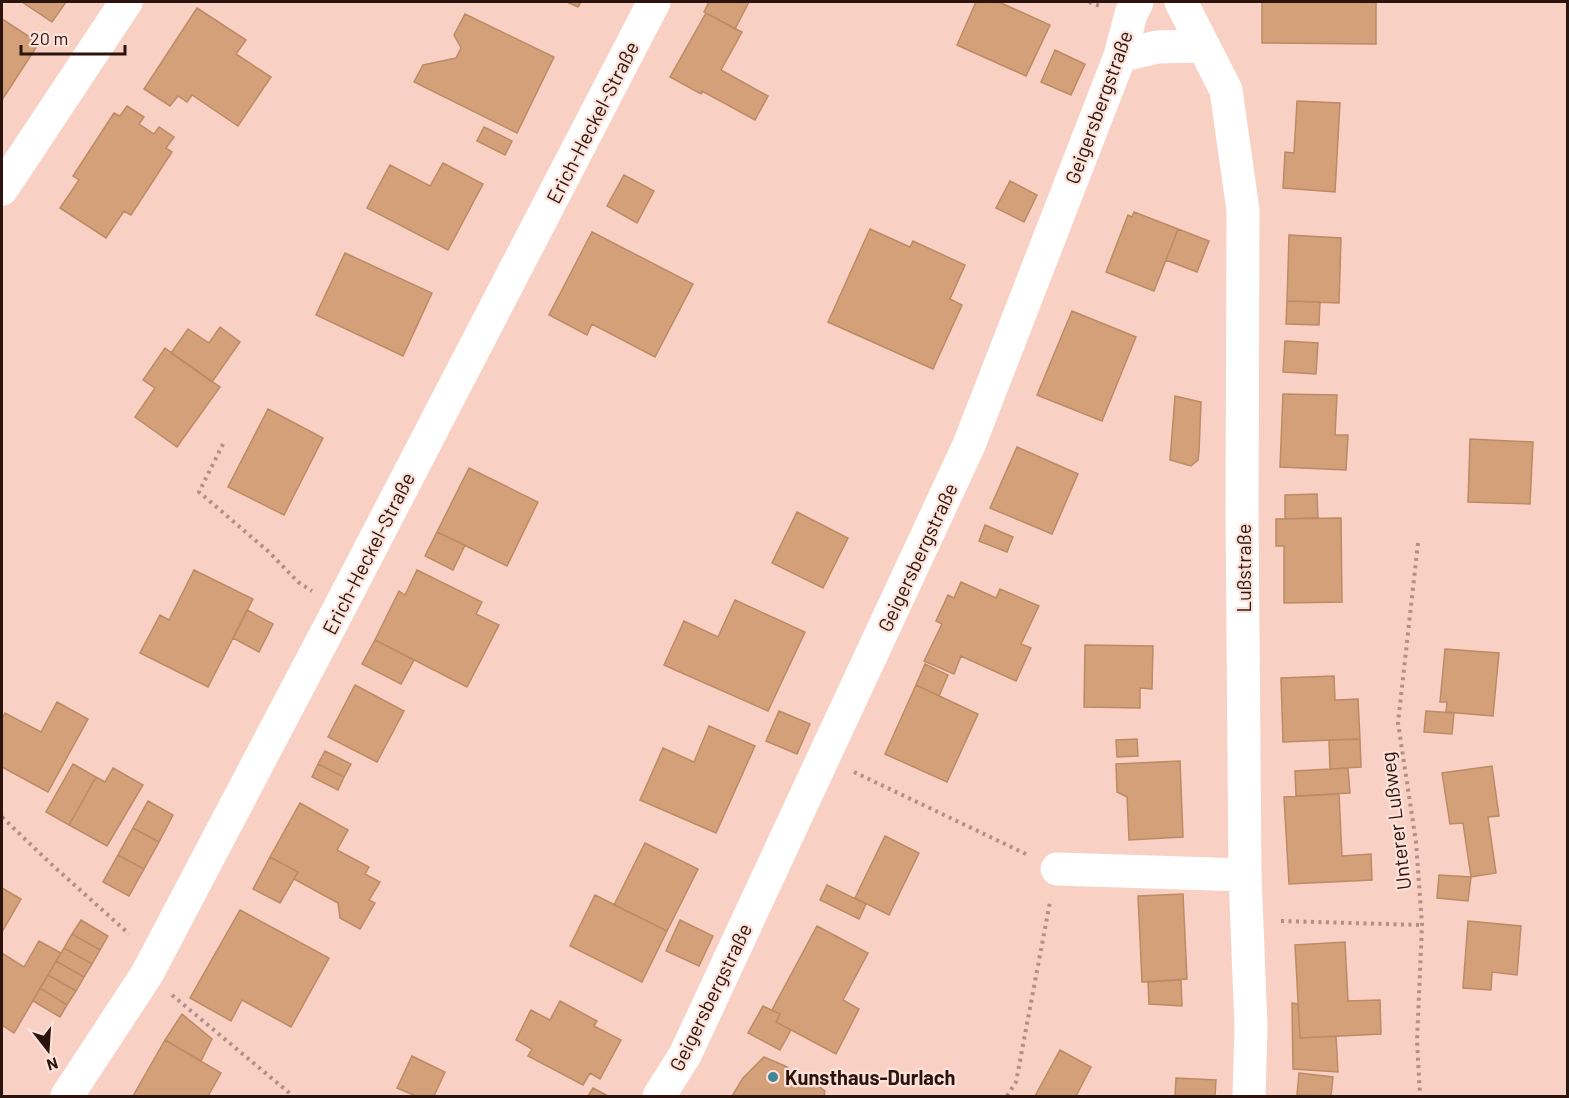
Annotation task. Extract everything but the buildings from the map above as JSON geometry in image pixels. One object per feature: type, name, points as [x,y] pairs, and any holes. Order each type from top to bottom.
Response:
[{"type":"street","points":[[2,189],[126,2]]},
{"type":"street","name":"Erich-Heckel-Straße","points":[[67,1096],[147,974],[654,2]]},
{"type":"street","name":"Geigersbergstraße","points":[[659,1096],[685,1055],[969,445],[1120,56],[1131,15],[1137,2]]},
{"type":"street","name":"Lußstraße","points":[[1181,2],[1226,90],[1243,210],[1242,515],[1245,875],[1251,1028],[1249,1096]]},
{"type":"street","points":[[1120,56],[1157,48],[1202,46]]},
{"type":"street","points":[[1057,869],[1245,875]]},
{"type":"path","points":[[223,444],[199,492],[269,552],[298,582]]},
{"type":"path","name":"Unterer Lußweg","points":[[1418,543],[1398,723],[1416,842],[1422,925],[1417,1041],[1420,1096]]},
{"type":"path","points":[[823,757],[1057,869],[1016,1082],[1007,1096]]},
{"type":"path","points":[[2,817],[114,920]]},
{"type":"path","points":[[1246,920],[1422,925]]},
{"type":"path","points":[[147,974],[294,1096]]},
{"type":"place","name":"Kunsthaus-Durlach","points":[[773,1077]]}]
